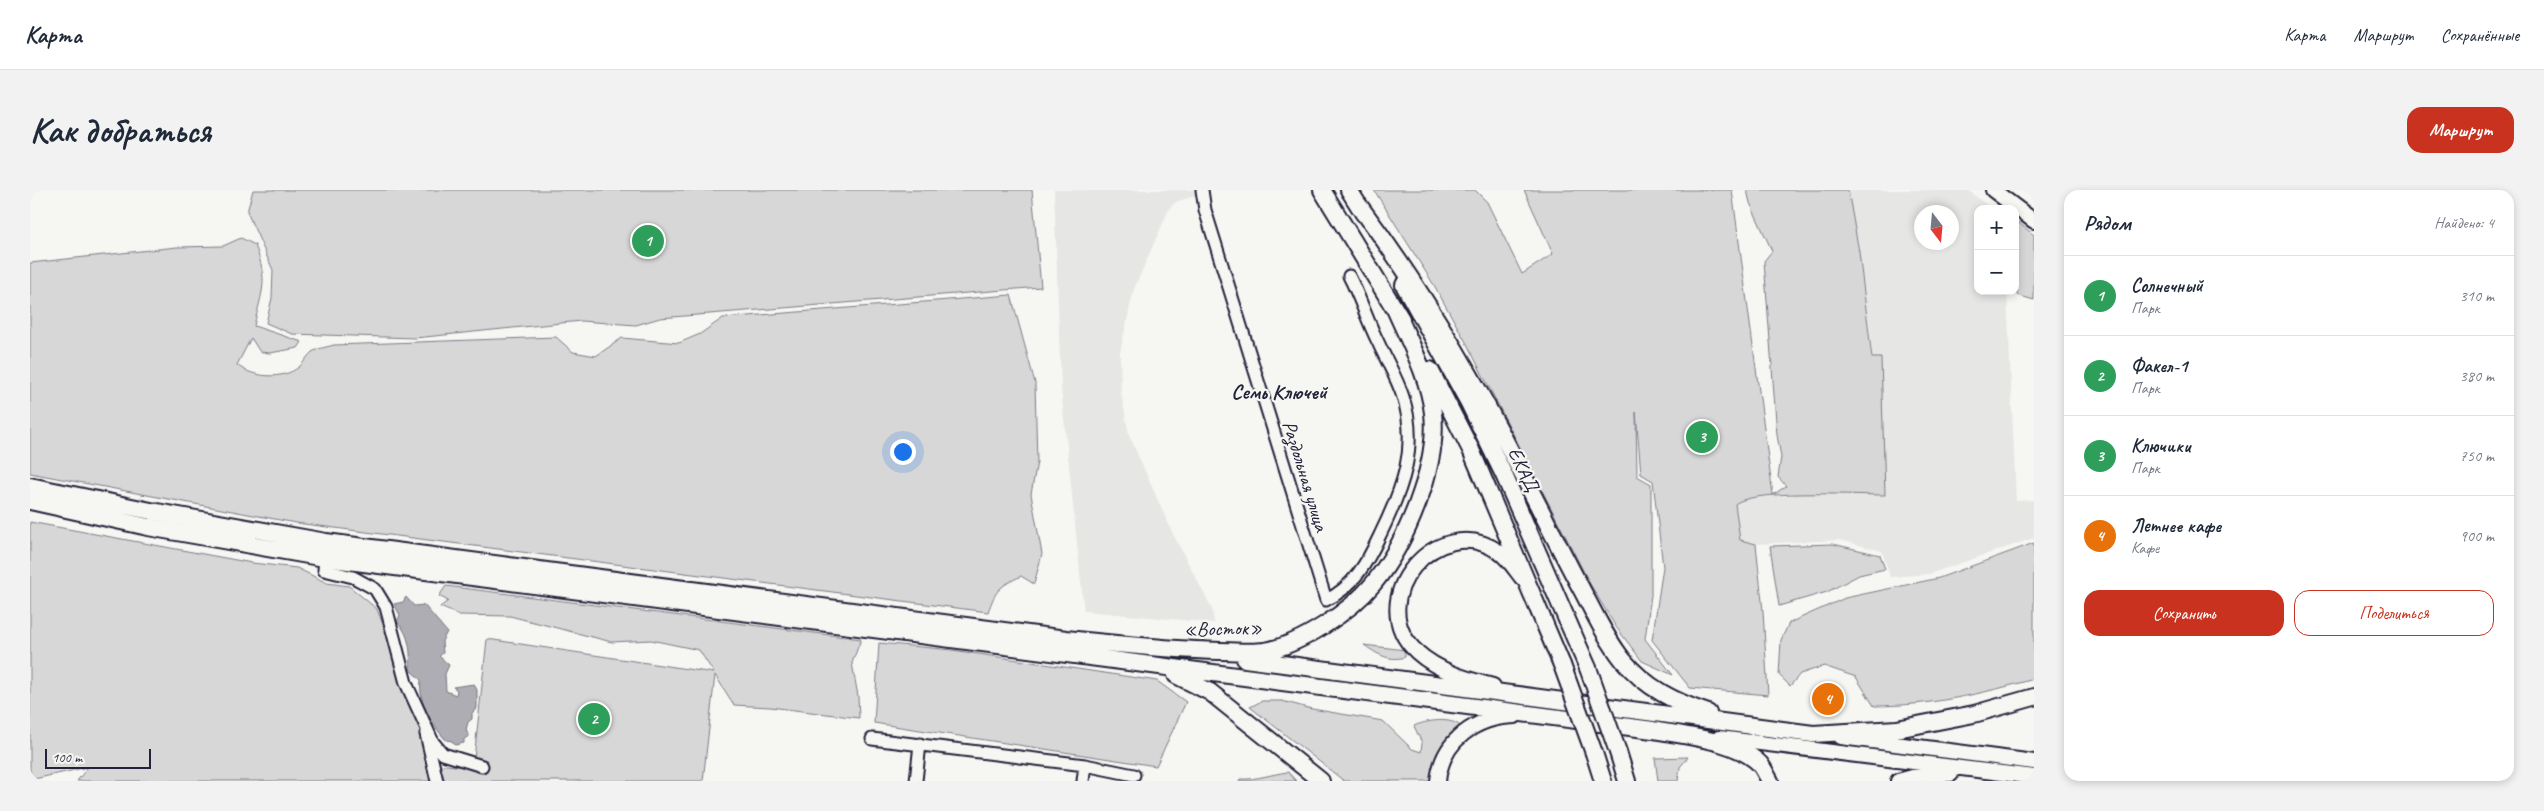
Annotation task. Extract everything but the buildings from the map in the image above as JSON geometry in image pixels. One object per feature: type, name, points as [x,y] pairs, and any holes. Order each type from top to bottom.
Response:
[{"type":"highway","name":"ЕКАД","points":[[1322,190],[1433,374],[1471,450],[1562,665],[1600,770]]},
{"type":"highway","name":"ЕКАД","points":[[1349,190],[1469,403],[1559,596],[1588,668],[1627,781]]},
{"type":"highway","points":[[1358,204],[1394,252],[1450,340],[1513,455],[1559,548],[1600,624],[1623,660],[1640,677],[1681,704],[1746,725]]},
{"type":"highway","name":"«Восток»","points":[[970,634],[1174,650],[1256,652],[1288,643],[1336,616],[1355,602],[1373,585],[1386,567],[1427,478],[1434,434],[1429,393],[1422,371],[1396,311]]},
{"type":"highway","points":[[30,486],[150,512],[326,542],[970,634]]},
{"type":"highway","points":[[30,501],[148,527],[324,558],[970,634]]},
{"type":"highway","name":"«Восток»","points":[[970,634],[1143,665],[1653,730],[1725,745],[1747,755],[1761,765],[1770,781]]},
{"type":"highway","points":[[1174,650],[1813,734],[1905,728],[1974,714],[2034,697]]},
{"type":"highway","points":[[1143,665],[1185,678],[1210,692],[1321,781]]},
{"type":"main road","points":[[1993,190],[2034,221]]},
{"type":"main road","points":[[1531,592],[1515,568],[1498,551],[1476,543],[1450,544],[1422,556],[1408,572],[1399,596],[1399,622],[1405,638],[1411,646],[1437,666],[1495,687],[1547,698]]},
{"type":"main road","points":[[1438,781],[1440,767],[1449,748],[1456,739],[1473,726],[1503,717],[1555,718]]},
{"type":"main road","points":[[1653,730],[2034,777]]},
{"type":"main road","points":[[1813,734],[2034,762]]},
{"type":"main road","points":[[1898,781],[1920,775],[1994,773]]},
{"type":"street","name":"Раздольная улица","points":[[1202,190],[1205,210],[1326,600],[1339,594],[1358,574],[1372,553],[1397,500],[1407,471],[1410,450],[1410,429],[1402,395],[1349,276]]},
{"type":"street","points":[[324,558],[324,570],[353,577],[375,589],[386,607],[406,684],[433,742],[444,754],[482,766]]},
{"type":"street","points":[[425,722],[430,755],[437,781]]},
{"type":"street","points":[[872,739],[1085,765],[1134,775]]},
{"type":"street","points":[[916,781],[920,744]]},
{"type":"street","points":[[1083,781],[1085,765]]},
{"type":"shaded area","points":[[253,190],[1032,190],[1041,287],[660,318],[636,325],[581,321],[415,338],[292,334],[266,323],[272,298],[273,270],[247,212]]},
{"type":"shaded area","points":[[1054,190],[1195,190],[1195,196],[1176,202],[1169,209],[1134,289],[1120,352],[1121,392],[1129,435],[1172,532],[1212,609],[1214,623],[1084,611],[1061,389]]},
{"type":"shaded area","points":[[1374,190],[1475,190],[1487,202],[1522,274],[1553,254],[1524,190],[1732,190],[1773,495],[1786,486],[1778,477],[1781,457],[1777,435],[1764,261],[1772,251],[1750,203],[1747,190],[1848,190],[1859,252],[1872,358],[1881,358],[1885,495],[1762,496],[1745,499],[1735,504],[1740,540],[1756,544],[1763,611],[1768,695],[1690,688],[1652,640],[1663,567],[1653,481],[1641,474],[1636,412],[1637,476],[1651,484],[1651,595],[1645,639],[1673,675],[1642,661],[1616,627],[1590,584],[1467,344],[1434,285]]},
{"type":"shaded area","points":[[1848,190],[1968,190],[1986,205],[1974,205],[1974,295],[2007,295],[2016,501],[2034,500],[2034,538],[1929,574],[1890,577],[1882,551],[1839,540],[1756,544],[1740,540],[1735,504],[1742,499],[1773,495],[1793,496],[1881,359],[1873,358],[1859,252]]},
{"type":"shaded area","points":[[2019,223],[2034,235],[2034,300],[2017,295],[2019,295]]},
{"type":"shaded area","points":[[241,238],[255,245],[262,268],[262,294],[254,326],[302,342],[298,348],[270,353],[260,352],[251,338],[237,365],[251,373],[268,376],[277,376],[292,371],[301,365],[312,352],[334,345],[556,337],[573,352],[596,356],[622,338],[679,343],[700,334],[723,318],[1011,295],[1035,383],[1037,462],[1031,494],[1042,554],[1034,584],[1021,576],[1008,583],[996,593],[988,612],[296,523],[30,473],[30,263],[177,247],[223,246]]},
{"type":"shaded area","points":[[30,522],[252,563],[297,568],[327,583],[349,586],[377,609],[420,722],[431,781],[77,781],[88,767],[30,780]]},
{"type":"shaded area","points":[[2034,543],[2034,679],[1955,698],[1915,704],[1874,706],[1856,677],[1824,666],[1800,674],[1790,686],[1779,675],[1781,640],[1789,623],[1845,598],[1939,578]]},
{"type":"shaded area","points":[[1833,544],[1880,555],[1885,569],[1859,575],[1827,592],[1779,606],[1770,546]]},
{"type":"shaded area","points":[[446,586],[861,639],[852,663],[858,696],[859,718],[770,707],[734,705],[715,675],[703,781],[445,781],[438,764],[473,768],[487,639],[714,673],[699,650],[651,640],[612,642],[510,616],[459,615],[440,607],[448,601],[439,596]]},
{"type":"shaded area","points":[[406,597],[414,606],[424,605],[447,632],[442,641],[443,653],[439,656],[449,665],[445,674],[446,691],[456,695],[457,690],[453,687],[474,684],[477,690],[477,708],[472,713],[472,719],[468,722],[466,730],[469,736],[464,739],[464,743],[455,745],[452,741],[446,740],[435,727],[424,704],[421,680],[410,670],[409,644],[405,632],[397,622],[400,615],[394,604],[403,602]]},
{"type":"shaded area","points":[[879,643],[952,650],[1157,681],[1186,702],[1156,766],[874,723]]},
{"type":"shaded area","points":[[1364,645],[1405,650],[1405,657],[1388,658]]},
{"type":"shaded area","points":[[1262,701],[1282,701],[1312,709],[1383,721],[1412,749],[1421,752],[1422,743],[1414,726],[1430,721],[1443,720],[1459,725],[1459,733],[1448,741],[1440,754],[1434,768],[1432,781],[1344,781],[1250,707]]},
{"type":"shaded area","points":[[1688,757],[1680,767],[1678,781],[1658,781],[1655,758]]},
{"type":"shaded area","points":[[1288,772],[1296,781],[1239,781],[1240,779],[1258,778]]},
{"type":"place","name":"Солнечный","points":[[648,241]]},
{"type":"place","name":"Ключики","points":[[1702,437]]},
{"type":"place","name":"Летнее кафе","points":[[1828,699]]},
{"type":"place","name":"Факел-1","points":[[594,719]]},
{"type":"district","name":"Семь Ключей","points":[[1279,392]]}]
